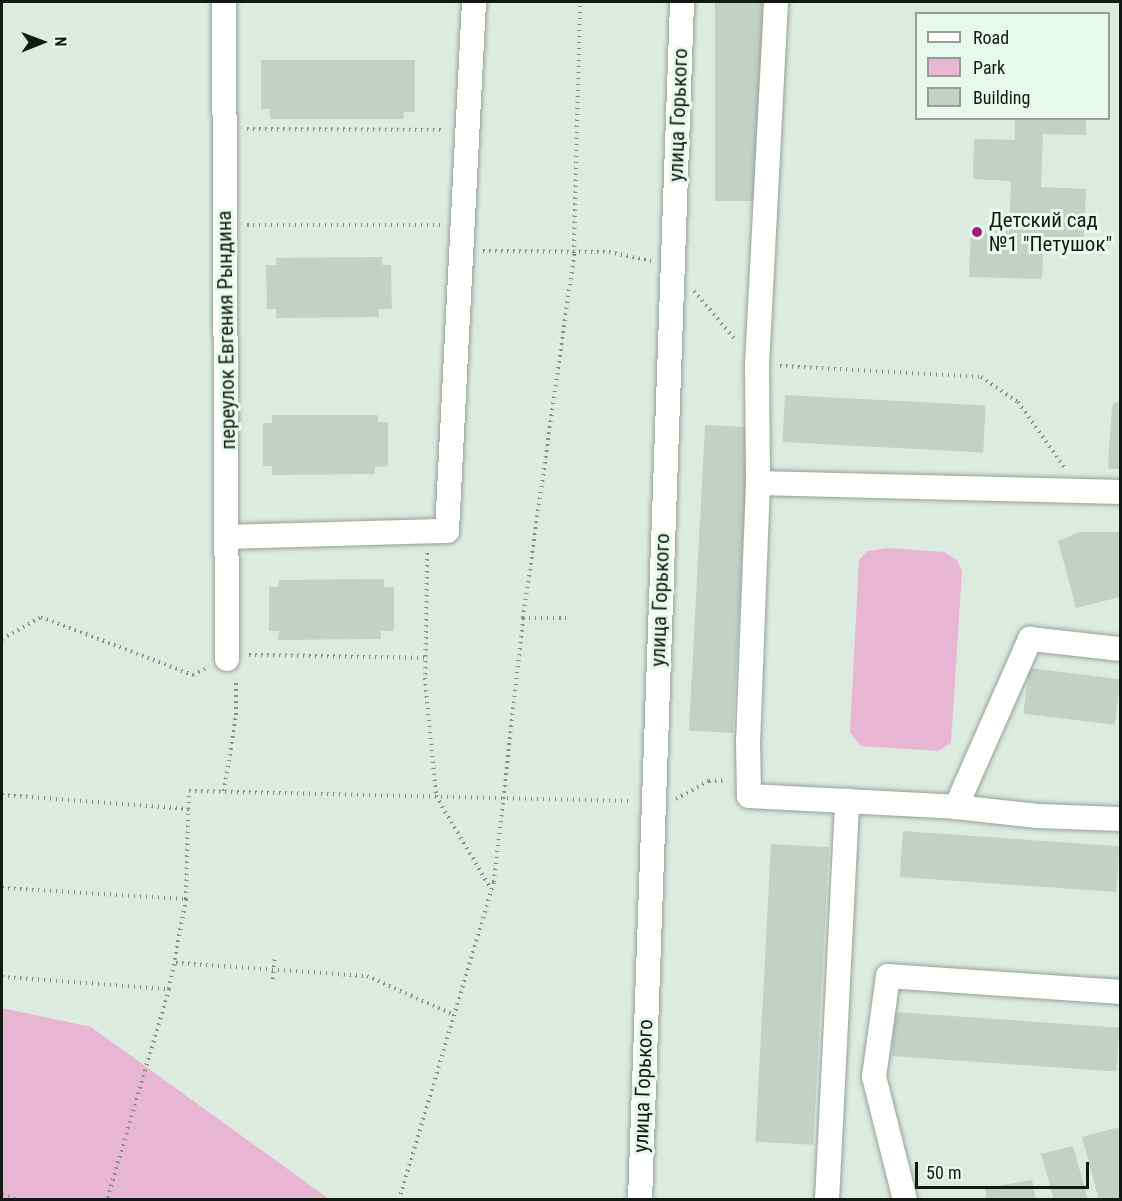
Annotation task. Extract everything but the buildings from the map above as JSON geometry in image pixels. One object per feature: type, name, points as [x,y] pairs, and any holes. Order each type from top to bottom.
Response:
[{"type":"street","name":"переулок Евгения Рындина","points":[[225,2],[224,225],[228,537],[238,657]]},
{"type":"street","points":[[228,537],[447,531],[474,2]]},
{"type":"street","name":"улица Горького","points":[[640,1200],[652,802],[682,2]]},
{"type":"street","points":[[776,2],[757,365],[758,483],[748,740],[749,796],[956,807],[1038,816],[1120,819]]},
{"type":"street","points":[[758,483],[1120,492]]},
{"type":"street","points":[[956,807],[1030,639],[1120,649]]},
{"type":"street","points":[[827,1200],[847,800]]},
{"type":"street","points":[[905,1200],[874,1077],[888,976],[1120,992]]},
{"type":"path","points":[[399,1200],[492,891],[523,618],[574,254],[580,2]]},
{"type":"path","points":[[226,129],[467,130]]},
{"type":"path","points":[[224,225],[462,225]]},
{"type":"path","points":[[461,250],[574,254],[609,252],[672,265],[757,365],[981,377],[1018,402],[1080,491]]},
{"type":"path","points":[[427,531],[425,658],[436,796],[492,891]]},
{"type":"path","points":[[2,639],[41,616],[193,675],[238,657],[425,658]]},
{"type":"path","points":[[523,618],[566,618]]},
{"type":"path","points":[[107,1200],[176,963],[186,899],[189,791],[652,802],[676,799],[709,781],[733,780]]},
{"type":"path","points":[[2,795],[189,809]]},
{"type":"path","points":[[2,888],[186,899]]},
{"type":"path","points":[[273,979],[275,958]]},
{"type":"path","points":[[176,963],[367,976],[454,1015]]},
{"type":"path","points":[[2,977],[169,989]]},
{"type":"path","points":[[2,1195],[19,1200]]},
{"type":"green space","points":[[887,548],[944,552],[957,560],[962,571],[951,743],[938,751],[861,746],[850,733],[859,560],[867,551]]},
{"type":"green space","points":[[2,1008],[91,1027],[329,1199],[2,1199]]},
{"type":"place","name":"Детский сад №1 \"Петушок\"","points":[[977,232]]}]
